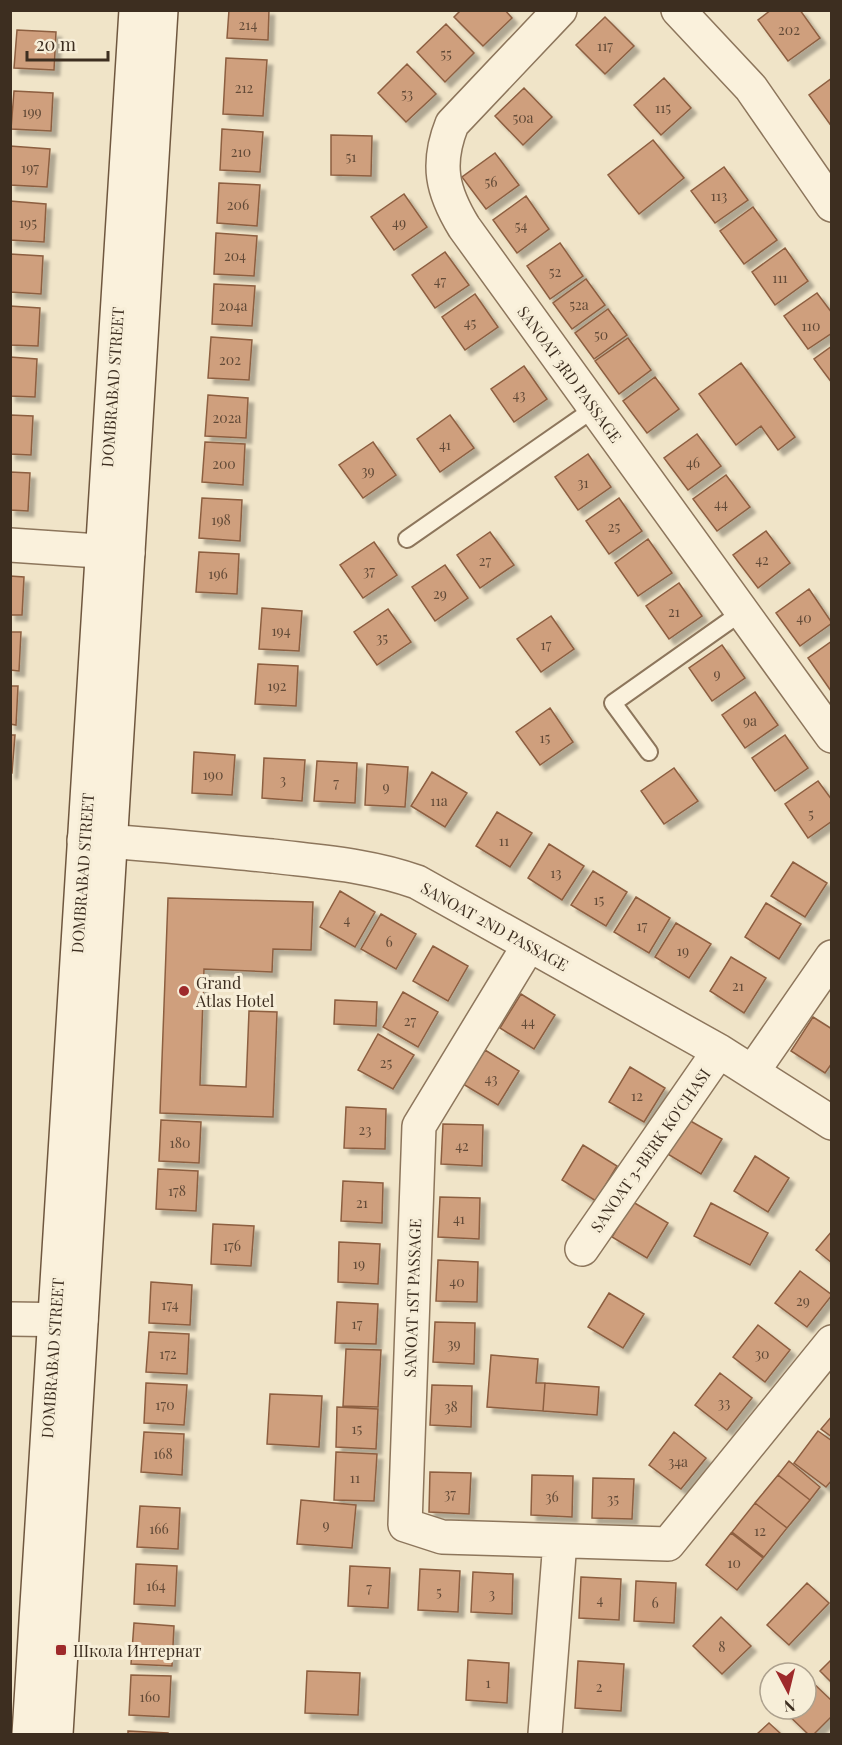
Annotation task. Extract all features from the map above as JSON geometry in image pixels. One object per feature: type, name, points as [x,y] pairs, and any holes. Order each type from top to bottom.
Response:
[{"type":"street","name":"DOMBRABAD STREET","points":[[115,553],[135,10]]},
{"type":"street","name":"DOMBRABAD STREET","points":[[56,1734],[68,1320],[97,841],[115,553],[161,10]]},
{"type":"street","name":"SANOAT 3RD PASSAGE","points":[[560,10],[452,124],[443,147],[443,172],[449,201],[464,227],[831,736]]},
{"type":"street","points":[[678,10],[751,88],[831,205]]},
{"type":"street","points":[[10,545],[115,553]]},
{"type":"street","name":"SANOAT 2ND PASSAGE","points":[[97,841],[314,861],[383,871],[417,882],[719,1051],[831,1123]]},
{"type":"street","name":"SANOAT 1ST PASSAGE","points":[[529,945],[419,1126],[405,1525],[442,1537],[668,1544],[831,1342]]},
{"type":"street","points":[[753,1071],[831,957]]},
{"type":"street","name":"SANOAT 3-BERK KO'CHASI","points":[[582,1249],[719,1051]]},
{"type":"street","points":[[10,1319],[68,1320]]},
{"type":"street","name":"DOMBRABAD STREET","points":[[29,1734],[68,1320]]},
{"type":"street","points":[[545,1734],[560,1541]]},
{"type":"lane","points":[[407,539],[595,408]]},
{"type":"lane","points":[[649,752],[613,703],[742,612]]},
{"type":"building","points":[[229,10],[269,10],[268,40],[227,38]]},
{"type":"building","points":[[461,10],[505,10],[512,18],[483,46],[454,17]]},
{"type":"building","points":[[771,10],[800,10],[820,38],[788,61],[758,20]]},
{"type":"building","points":[[605,17],[634,46],[605,74],[576,45]]},
{"type":"building","points":[[446,24],[474,53],[445,82],[417,52]]},
{"type":"building","points":[[17,30],[56,32],[54,70],[14,68]]},
{"type":"building","points":[[226,58],[267,60],[263,116],[223,114]]},
{"type":"building","points":[[407,64],[436,94],[406,122],[378,93]]},
{"type":"building","points":[[664,78],[691,108],[661,135],[634,105]]},
{"type":"building","points":[[832,78],[832,127],[809,95]]},
{"type":"building","points":[[524,88],[552,117],[523,145],[495,116]]},
{"type":"building","points":[[14,91],[53,93],[51,131],[11,129]]},
{"type":"building","points":[[222,129],[263,132],[260,172],[220,170]]},
{"type":"building","points":[[331,135],[372,136],[371,176],[331,175]]},
{"type":"building","points":[[653,140],[684,178],[639,214],[608,175]]},
{"type":"building","points":[[10,146],[50,149],[47,187],[10,185]]},
{"type":"building","points":[[495,153],[519,185],[486,209],[462,177]]},
{"type":"building","points":[[724,167],[748,200],[715,223],[691,191]]},
{"type":"building","points":[[219,183],[260,185],[257,226],[217,223]]},
{"type":"building","points":[[404,194],[427,227],[394,250],[371,217]]},
{"type":"building","points":[[526,196],[549,229],[517,253],[493,220]]},
{"type":"building","points":[[10,201],[46,204],[44,242],[10,240]]},
{"type":"building","points":[[753,207],[777,240],[744,264],[720,231]]},
{"type":"building","points":[[216,233],[257,236],[254,276],[214,274]]},
{"type":"building","points":[[560,243],[583,276],[550,299],[527,266]]},
{"type":"building","points":[[785,248],[808,281],[775,305],[752,272]]},
{"type":"building","points":[[445,252],[469,285],[435,308],[412,275]]},
{"type":"building","points":[[10,254],[43,256],[41,294],[10,292]]},
{"type":"building","points":[[586,279],[605,305],[572,329],[553,303]]},
{"type":"building","points":[[214,284],[255,286],[252,326],[212,324]]},
{"type":"building","points":[[817,293],[832,313],[832,333],[808,349],[784,316]]},
{"type":"building","points":[[475,294],[498,327],[465,350],[442,317]]},
{"type":"building","points":[[10,306],[40,308],[38,346],[10,345]]},
{"type":"building","points":[[608,309],[627,335],[594,359],[575,333]]},
{"type":"building","points":[[211,337],[252,340],[249,380],[208,378]]},
{"type":"building","points":[[628,338],[651,370],[619,394],[595,361]]},
{"type":"building","points":[[832,346],[832,383],[814,359]]},
{"type":"building","points":[[10,357],[37,359],[35,397],[10,396]]},
{"type":"building","points":[[741,363],[795,437],[778,450],[761,426],[736,445],[699,394]]},
{"type":"building","points":[[524,366],[547,399],[514,422],[491,389]]},
{"type":"building","points":[[655,377],[679,409],[647,433],[623,401]]},
{"type":"building","points":[[208,395],[248,398],[246,438],[205,436]]},
{"type":"building","points":[[10,415],[33,416],[31,455],[10,454]]},
{"type":"building","points":[[450,415],[474,448],[440,472],[417,439]]},
{"type":"building","points":[[697,434],[721,466],[688,490],[664,458]]},
{"type":"building","points":[[205,442],[245,444],[243,485],[202,482]]},
{"type":"building","points":[[373,442],[396,475],[363,498],[339,465]]},
{"type":"building","points":[[588,454],[611,487],[578,510],[555,477]]},
{"type":"building","points":[[10,472],[30,473],[28,511],[10,510]]},
{"type":"building","points":[[726,475],[750,507],[717,531],[693,499]]},
{"type":"building","points":[[202,498],[242,500],[240,541],[199,538]]},
{"type":"building","points":[[619,498],[642,531],[609,554],[586,521]]},
{"type":"building","points":[[766,531],[790,563],[758,588],[733,555]]},
{"type":"building","points":[[490,532],[514,565],[480,588],[457,555]]},
{"type":"building","points":[[648,539],[672,573],[638,596],[615,563]]},
{"type":"building","points":[[374,542],[397,575],[363,598],[340,565]]},
{"type":"building","points":[[199,552],[239,554],[237,594],[196,592]]},
{"type":"building","points":[[445,565],[468,598],[435,621],[412,587]]},
{"type":"building","points":[[10,576],[24,577],[22,615],[10,615]]},
{"type":"building","points":[[679,583],[702,616],[669,639],[646,606]]},
{"type":"building","points":[[809,589],[832,623],[800,646],[776,613]]},
{"type":"building","points":[[262,608],[302,611],[299,651],[259,649]]},
{"type":"building","points":[[388,609],[411,642],[377,665],[354,632]]},
{"type":"building","points":[[551,616],[574,649],[541,672],[517,639]]},
{"type":"building","points":[[10,632],[21,632],[19,671],[10,670]]},
{"type":"building","points":[[832,641],[832,690],[831,691],[808,658]]},
{"type":"building","points":[[722,645],[745,678],[712,701],[689,668]]},
{"type":"building","points":[[258,664],[298,666],[296,706],[255,704]]},
{"type":"building","points":[[10,686],[18,686],[16,725],[10,724]]},
{"type":"building","points":[[755,692],[778,725],[745,748],[722,715]]},
{"type":"building","points":[[550,708],[573,742],[540,765],[516,732]]},
{"type":"building","points":[[10,735],[15,735],[12,773],[10,773]]},
{"type":"building","points":[[785,735],[808,768],[775,791],[752,758]]},
{"type":"building","points":[[194,752],[235,755],[232,795],[192,793]]},
{"type":"building","points":[[264,758],[305,760],[302,801],[262,798]]},
{"type":"building","points":[[317,761],[357,763],[355,803],[314,801]]},
{"type":"building","points":[[367,764],[408,767],[405,807],[365,805]]},
{"type":"building","points":[[674,768],[698,801],[664,824],[641,791]]},
{"type":"building","points":[[432,772],[467,793],[445,827],[411,806]]},
{"type":"building","points":[[818,781],[832,800],[832,821],[808,838],[785,804]]},
{"type":"building","points":[[497,812],[532,833],[510,867],[476,846]]},
{"type":"building","points":[[549,844],[584,866],[562,900],[528,878]]},
{"type":"building","points":[[793,862],[827,883],[805,917],[771,896]]},
{"type":"building","points":[[593,871],[627,892],[606,926],[571,905]]},
{"type":"building","points":[[340,891],[375,912],[355,947],[320,927]]},
{"type":"building","points":[[636,897],[670,918],[649,953],[614,932]]},
{"type":"building","name":"Grand Atlas Hotel","points":[[168,898],[313,902],[311,950],[273,949],[272,972],[204,969],[200,1085],[246,1087],[249,1011],[277,1012],[273,1117],[160,1113]]},
{"type":"building","points":[[766,903],[801,924],[779,959],[745,937]]},
{"type":"building","points":[[381,914],[416,934],[396,969],[361,949]]},
{"type":"building","points":[[676,923],[711,944],[689,978],[655,957]]},
{"type":"building","points":[[433,946],[468,966],[448,1001],[413,981]]},
{"type":"building","points":[[731,957],[766,978],[744,1013],[710,991]]},
{"type":"building","points":[[403,992],[438,1012],[418,1047],[383,1027]]},
{"type":"building","points":[[521,994],[555,1015],[534,1049],[500,1028]]},
{"type":"building","points":[[335,1000],[377,1002],[376,1026],[334,1024]]},
{"type":"building","points":[[813,1017],[832,1029],[832,1063],[825,1073],[791,1051]]},
{"type":"building","points":[[378,1034],[414,1055],[393,1089],[358,1070]]},
{"type":"building","points":[[485,1050],[519,1071],[498,1105],[463,1084]]},
{"type":"building","points":[[630,1067],[665,1088],[644,1122],[609,1102]]},
{"type":"building","points":[[346,1107],[386,1109],[385,1149],[344,1148]]},
{"type":"building","points":[[687,1119],[722,1139],[701,1174],[666,1153]]},
{"type":"building","points":[[161,1120],[201,1122],[199,1163],[159,1161]]},
{"type":"building","points":[[443,1124],[483,1125],[482,1166],[441,1164]]},
{"type":"building","points":[[583,1145],[617,1166],[596,1201],[562,1180]]},
{"type":"building","points":[[755,1156],[789,1178],[768,1212],[734,1191]]},
{"type":"building","points":[[158,1169],[198,1171],[196,1211],[156,1209]]},
{"type":"building","points":[[343,1181],[383,1183],[382,1223],[341,1221]]},
{"type":"building","points":[[440,1197],[480,1198],[479,1239],[438,1237]]},
{"type":"building","points":[[633,1202],[668,1223],[647,1258],[612,1237]]},
{"type":"building","points":[[711,1203],[768,1233],[750,1265],[694,1236]]},
{"type":"building","points":[[213,1224],[254,1226],[251,1266],[211,1264]]},
{"type":"building","points":[[832,1231],[832,1263],[816,1250]]},
{"type":"building","points":[[339,1242],[380,1244],[378,1284],[338,1282]]},
{"type":"building","points":[[438,1260],[478,1262],[477,1302],[436,1301]]},
{"type":"building","points":[[800,1271],[832,1295],[807,1327],[775,1303]]},
{"type":"building","points":[[151,1282],[192,1285],[190,1325],[149,1323]]},
{"type":"building","points":[[609,1293],[644,1314],[623,1348],[588,1327]]},
{"type":"building","points":[[337,1302],[378,1304],[376,1344],[335,1343]]},
{"type":"building","points":[[435,1322],[475,1323],[474,1364],[433,1362]]},
{"type":"building","points":[[758,1325],[790,1350],[765,1382],[733,1357]]},
{"type":"building","points":[[149,1332],[189,1334],[187,1374],[146,1372]]},
{"type":"building","points":[[346,1349],[381,1350],[378,1407],[343,1406]]},
{"type":"building","points":[[491,1355],[538,1359],[536,1383],[545,1383],[543,1411],[487,1407]]},
{"type":"building","points":[[720,1373],[752,1398],[727,1430],[695,1405]]},
{"type":"building","points":[[146,1383],[187,1385],[184,1425],[144,1423]]},
{"type":"building","points":[[545,1383],[599,1387],[597,1415],[543,1411]]},
{"type":"building","points":[[432,1385],[472,1386],[471,1427],[430,1425]]},
{"type":"building","points":[[270,1394],[322,1396],[319,1447],[267,1444]]},
{"type":"building","points":[[337,1407],[378,1409],[376,1449],[336,1447]]},
{"type":"building","points":[[832,1416],[832,1437],[821,1429]]},
{"type":"building","points":[[818,1431],[832,1441],[832,1480],[826,1487],[794,1463]]},
{"type":"building","points":[[144,1432],[184,1434],[182,1475],[141,1472]]},
{"type":"building","points":[[674,1432],[706,1458],[681,1489],[649,1465]]},
{"type":"building","points":[[336,1452],[377,1454],[374,1501],[334,1500]]},
{"type":"building","points":[[789,1461],[820,1487],[810,1500],[778,1475]]},
{"type":"building","points":[[430,1472],[471,1473],[469,1514],[429,1512]]},
{"type":"building","points":[[532,1475],[573,1476],[572,1517],[531,1515]]},
{"type":"building","points":[[778,1475],[810,1500],[787,1528],[755,1503]]},
{"type":"building","points":[[593,1478],[634,1479],[632,1519],[592,1518]]},
{"type":"building","points":[[301,1500],[356,1505],[352,1548],[297,1544]]},
{"type":"building","points":[[755,1503],[787,1528],[764,1557],[732,1532]]},
{"type":"building","points":[[140,1506],[180,1508],[178,1549],[137,1547]]},
{"type":"building","points":[[731,1533],[763,1558],[737,1590],[706,1565]]},
{"type":"building","points":[[136,1564],[177,1566],[175,1606],[134,1604]]},
{"type":"building","points":[[350,1566],[390,1568],[388,1608],[348,1606]]},
{"type":"building","points":[[420,1569],[460,1571],[458,1612],[418,1610]]},
{"type":"building","points":[[473,1572],[513,1574],[512,1614],[471,1612]]},
{"type":"building","points":[[581,1577],[621,1579],[619,1620],[579,1618]]},
{"type":"building","points":[[636,1581],[676,1583],[674,1623],[634,1621]]},
{"type":"building","points":[[807,1583],[829,1603],[789,1645],[767,1625]]},
{"type":"building","points":[[721,1617],[751,1646],[722,1674],[693,1646]]},
{"type":"building","points":[[134,1623],[174,1626],[172,1666],[131,1664]]},
{"type":"building","points":[[832,1659],[832,1683],[820,1671]]},
{"type":"building","points":[[468,1660],[509,1663],[507,1703],[466,1700]]},
{"type":"building","points":[[578,1661],[624,1664],[621,1711],[575,1708]]},
{"type":"building","points":[[307,1671],[360,1673],[358,1715],[305,1713]]},
{"type":"building","points":[[131,1675],[171,1676],[169,1717],[129,1715]]},
{"type":"building","points":[[818,1688],[832,1701],[832,1716],[814,1734],[808,1734],[794,1721],[818,1721]]},
{"type":"building","points":[[769,1723],[781,1734],[757,1734]]},
{"type":"building","points":[[128,1731],[168,1733],[168,1734],[128,1734]]},
{"type":"place","name":"Grand Atlas Hotel","points":[[184,991]]},
{"type":"place","name":"Школа Интернат","points":[[61,1650]]}]
